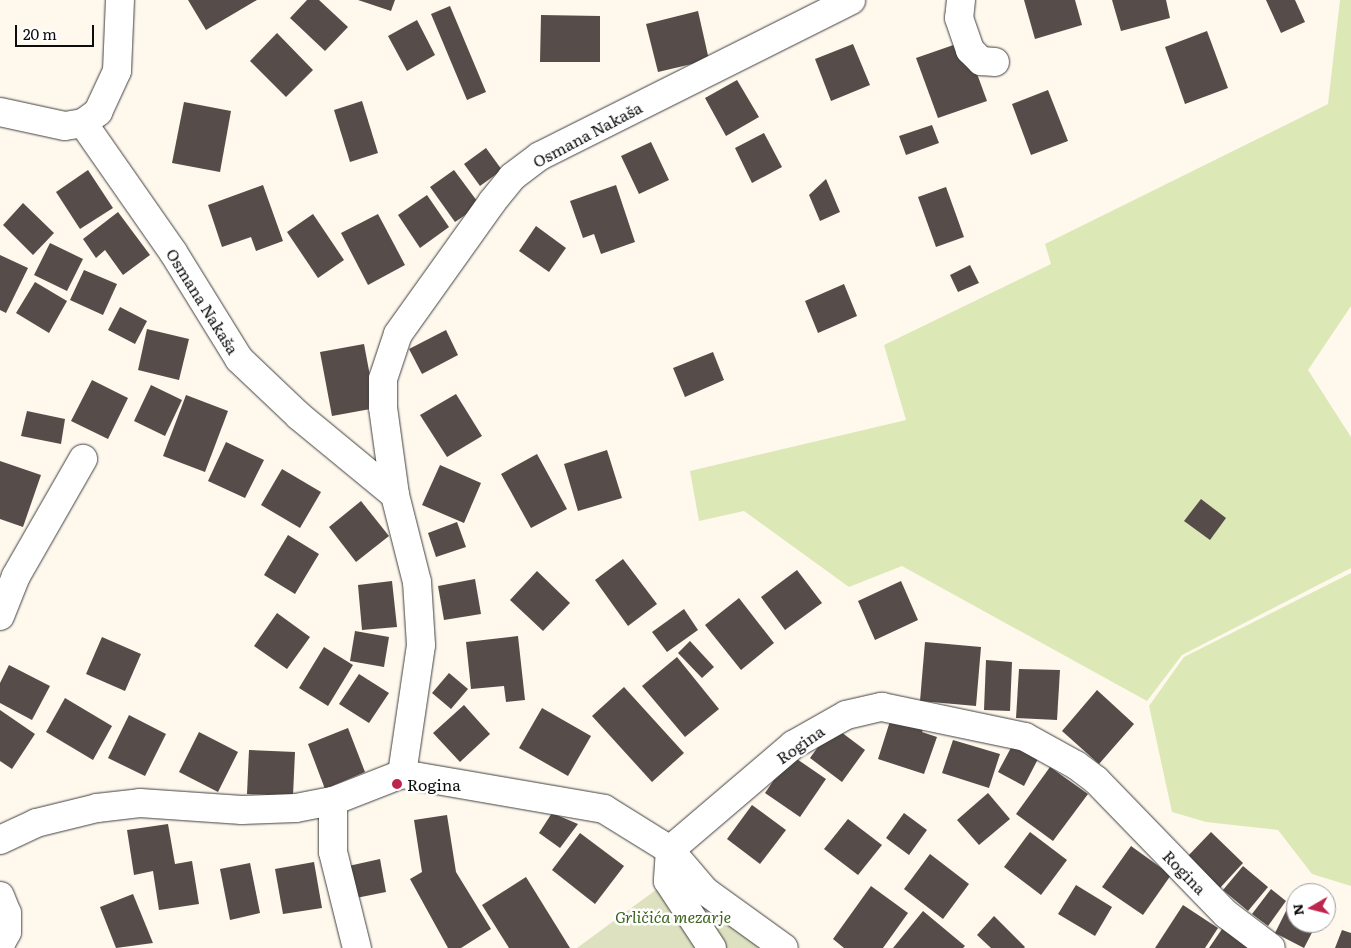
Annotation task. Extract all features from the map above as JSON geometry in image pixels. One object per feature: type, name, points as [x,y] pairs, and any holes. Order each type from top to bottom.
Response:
[{"type":"street","points":[[0,112],[48,125],[83,123],[98,112],[113,86],[121,42],[120,0]]},
{"type":"street","name":"Osmana Nakaša","points":[[402,774],[421,645],[417,582],[394,495],[383,407],[389,354],[398,334],[512,177],[540,156],[850,0]]},
{"type":"street","points":[[961,0],[959,18],[970,50],[981,61],[995,62]]},
{"type":"street","name":"Osmana Nakaša","points":[[83,123],[174,252],[239,359],[299,416],[394,495]]},
{"type":"street","points":[[0,616],[16,576],[83,459]]},
{"type":"street","name":"Rogina","points":[[670,850],[793,745],[846,714],[882,706],[916,711],[1025,737],[1076,764],[1096,780],[1226,914],[1271,948]]},
{"type":"street","points":[[0,840],[36,822],[96,808],[140,803],[251,810],[333,801],[402,774],[604,809],[670,850],[705,891],[784,948]]},
{"type":"street","points":[[333,801],[333,852],[357,948]]},
{"type":"street","points":[[670,850],[668,882],[712,948]]},
{"type":"street","points":[[0,896],[7,913],[7,932],[0,945]]},
{"type":"green space","points":[[1340,0],[1351,0],[1351,306],[1308,370],[1351,437],[1351,568],[1182,655],[1147,701],[902,566],[849,587],[744,511],[699,521],[690,471],[906,420],[884,345],[1051,264],[1045,244],[1328,104]]},
{"type":"green space","points":[[1351,573],[1351,886],[1312,874],[1278,830],[1206,822],[1172,812],[1149,706],[1184,657]]},
{"type":"green space","name":"Grličića mezarje","points":[[668,881],[768,948],[577,948]]},
{"type":"building","points":[[188,0],[257,0],[206,30]]},
{"type":"building","points":[[307,0],[319,0],[348,27],[325,51],[290,18]]},
{"type":"building","points":[[358,0],[395,0],[391,11]]},
{"type":"building","points":[[1024,0],[1075,0],[1082,25],[1035,39]]},
{"type":"building","points":[[1112,0],[1166,0],[1170,18],[1121,31]]},
{"type":"building","points":[[1266,0],[1295,0],[1305,22],[1281,33]]},
{"type":"building","points":[[450,6],[486,92],[467,100],[431,14]]},
{"type":"building","points":[[698,11],[709,60],[658,72],[646,24]]},
{"type":"building","points":[[541,15],[600,16],[600,62],[540,62]]},
{"type":"building","points":[[417,20],[435,55],[407,71],[388,36]]},
{"type":"building","points":[[1207,31],[1228,88],[1185,104],[1165,47]]},
{"type":"building","points":[[277,33],[313,70],[286,97],[250,61]]},
{"type":"building","points":[[965,41],[987,101],[938,118],[916,58]]},
{"type":"building","points":[[853,44],[870,85],[831,101],[815,59]]},
{"type":"building","points":[[737,80],[759,117],[726,136],[705,98]]},
{"type":"building","points":[[1048,90],[1068,141],[1031,155],[1012,104]]},
{"type":"building","points":[[362,101],[378,153],[350,162],[334,110]]},
{"type":"building","points":[[184,102],[231,111],[220,172],[172,163]]},
{"type":"building","points":[[932,125],[939,143],[906,155],[899,136]]},
{"type":"building","points":[[764,133],[782,167],[752,183],[735,148]]},
{"type":"building","points":[[651,142],[669,180],[639,194],[621,156]]},
{"type":"building","points":[[486,148],[502,170],[480,186],[464,164]]},
{"type":"building","points":[[88,170],[113,208],[80,229],[56,192]]},
{"type":"building","points":[[454,170],[480,205],[455,222],[430,187]]},
{"type":"building","points":[[826,179],[840,212],[820,221],[809,195]]},
{"type":"building","points":[[263,185],[283,241],[256,251],[251,237],[222,247],[208,205]]},
{"type":"building","points":[[616,185],[635,242],[601,254],[594,234],[583,238],[570,201]]},
{"type":"building","points":[[946,187],[964,237],[936,247],[918,197]]},
{"type":"building","points":[[427,195],[449,227],[420,248],[398,215]]},
{"type":"building","points":[[23,203],[54,233],[33,255],[3,225]]},
{"type":"building","points":[[118,212],[150,255],[123,275],[105,250],[96,258],[83,239]]},
{"type":"building","points":[[313,214],[344,260],[318,278],[287,232]]},
{"type":"building","points":[[378,214],[405,265],[368,285],[341,233]]},
{"type":"building","points":[[536,226],[566,248],[549,272],[519,251]]},
{"type":"building","points":[[50,243],[83,259],[67,291],[34,275]]},
{"type":"building","points":[[0,255],[28,268],[6,313],[0,310]]},
{"type":"building","points":[[970,265],[979,283],[958,292],[950,275]]},
{"type":"building","points":[[84,270],[117,284],[103,315],[70,300]]},
{"type":"building","points":[[35,282],[67,301],[49,333],[16,313]]},
{"type":"building","points":[[844,284],[857,316],[818,333],[805,301]]},
{"type":"building","points":[[120,307],[147,321],[135,344],[108,330]]},
{"type":"building","points":[[147,329],[189,339],[179,380],[138,370]]},
{"type":"building","points":[[446,330],[458,355],[422,374],[409,349]]},
{"type":"building","points":[[364,344],[376,408],[332,416],[320,352]]},
{"type":"building","points":[[713,352],[724,380],[685,397],[673,368]]},
{"type":"building","points":[[92,380],[128,398],[108,439],[71,421]]},
{"type":"building","points":[[151,385],[182,400],[165,436],[134,421]]},
{"type":"building","points":[[456,394],[482,436],[447,457],[420,415]]},
{"type":"building","points":[[186,395],[228,411],[205,472],[163,456]]},
{"type":"building","points":[[27,411],[65,419],[61,444],[21,436]]},
{"type":"building","points":[[226,442],[264,460],[245,498],[208,481]]},
{"type":"building","points":[[607,450],[622,498],[578,511],[564,464]]},
{"type":"building","points":[[537,454],[567,509],[531,528],[501,474]]},
{"type":"building","points":[[0,461],[41,475],[23,527],[0,519]]},
{"type":"building","points":[[440,465],[481,483],[464,523],[422,505]]},
{"type":"building","points":[[282,469],[321,492],[300,528],[261,505]]},
{"type":"building","points":[[1201,499],[1226,518],[1210,540],[1184,521]]},
{"type":"building","points":[[361,501],[389,536],[356,562],[329,527]]},
{"type":"building","points":[[457,522],[466,547],[436,557],[428,533]]},
{"type":"building","points":[[288,535],[319,554],[295,594],[264,575]]},
{"type":"building","points":[[623,559],[657,604],[628,626],[595,580]]},
{"type":"building","points":[[797,570],[822,603],[785,630],[761,597]]},
{"type":"building","points":[[537,571],[570,603],[543,631],[510,600]]},
{"type":"building","points":[[475,579],[481,614],[444,620],[438,586]]},
{"type":"building","points":[[392,581],[397,627],[362,630],[358,585]]},
{"type":"building","points":[[901,581],[918,620],[875,640],[858,601]]},
{"type":"building","points":[[739,598],[774,643],[741,670],[705,625]]},
{"type":"building","points":[[684,609],[698,630],[667,652],[652,632]]},
{"type":"building","points":[[277,613],[310,637],[287,669],[254,646]]},
{"type":"building","points":[[355,631],[389,637],[384,667],[350,661]]},
{"type":"building","points":[[518,636],[525,700],[506,702],[504,686],[471,689],[466,642]]},
{"type":"building","points":[[102,637],[141,654],[125,691],[86,674]]},
{"type":"building","points":[[690,641],[714,667],[702,678],[678,653]]},
{"type":"building","points":[[925,642],[981,647],[976,706],[920,701]]},
{"type":"building","points":[[324,647],[353,665],[328,706],[299,688]]},
{"type":"building","points":[[677,657],[719,709],[685,737],[642,686]]},
{"type":"building","points":[[986,660],[1012,662],[1010,711],[984,710]]},
{"type":"building","points":[[9,665],[50,686],[32,720],[0,703],[0,683]]},
{"type":"building","points":[[1019,669],[1060,670],[1057,720],[1016,718]]},
{"type":"building","points":[[449,673],[468,689],[451,709],[432,693]]},
{"type":"building","points":[[359,674],[389,693],[369,723],[339,704]]},
{"type":"building","points":[[624,687],[684,753],[652,782],[592,716]]},
{"type":"building","points":[[1097,690],[1134,724],[1099,764],[1062,731]]},
{"type":"building","points":[[65,698],[112,726],[93,760],[46,732]]},
{"type":"building","points":[[464,705],[490,734],[460,762],[433,733]]},
{"type":"building","points":[[542,708],[591,736],[568,776],[519,748]]},
{"type":"building","points":[[0,710],[35,734],[12,769],[0,761]]},
{"type":"building","points":[[129,715],[166,734],[145,776],[108,758]]},
{"type":"building","points":[[891,718],[926,722],[922,732],[937,737],[924,774],[878,759]]},
{"type":"building","points":[[833,726],[865,750],[842,782],[810,758]]},
{"type":"building","points":[[348,728],[365,772],[325,789],[308,744]]},
{"type":"building","points":[[199,732],[238,752],[218,792],[179,772]]},
{"type":"building","points":[[953,740],[1000,754],[989,788],[942,773]]},
{"type":"building","points":[[1013,744],[1039,757],[1024,786],[998,772]]},
{"type":"building","points":[[249,750],[295,752],[293,796],[247,794]]},
{"type":"building","points":[[791,755],[826,779],[800,817],[765,793]]},
{"type":"building","points":[[1050,767],[1088,794],[1053,841],[1016,814]]},
{"type":"building","points":[[988,793],[1010,819],[979,845],[957,820]]},
{"type":"building","points":[[752,805],[786,830],[760,864],[727,839]]},
{"type":"building","points":[[552,813],[578,824],[560,848],[539,833]]},
{"type":"building","points":[[904,813],[927,830],[909,855],[886,838]]},
{"type":"building","points":[[447,815],[456,872],[491,929],[461,948],[448,948],[410,879],[422,872],[414,820]]},
{"type":"building","points":[[848,819],[882,845],[858,875],[824,849]]},
{"type":"building","points":[[168,824],[175,864],[192,861],[199,904],[159,910],[153,871],[134,875],[127,830]]},
{"type":"building","points":[[1030,832],[1067,860],[1041,895],[1004,867]]},
{"type":"building","points":[[1211,832],[1243,863],[1220,888],[1188,856]]},
{"type":"building","points":[[580,833],[624,866],[595,904],[552,870]]},
{"type":"building","points":[[1131,846],[1171,875],[1143,915],[1102,887]]},
{"type":"building","points":[[930,854],[969,884],[943,919],[904,889]]},
{"type":"building","points":[[380,859],[386,892],[351,899],[344,867]]},
{"type":"building","points":[[314,862],[322,908],[283,914],[275,869]]},
{"type":"building","points":[[250,863],[260,913],[230,920],[220,869]]},
{"type":"building","points":[[1243,866],[1268,887],[1248,911],[1223,890]]},
{"type":"building","points":[[526,877],[570,948],[509,948],[482,905]]},
{"type":"building","points":[[1076,885],[1112,907],[1095,936],[1058,914]]},
{"type":"building","points":[[871,886],[908,913],[883,948],[844,948],[833,939]]},
{"type":"building","points":[[1271,889],[1286,901],[1268,926],[1252,914]]},
{"type":"building","points":[[133,894],[153,943],[116,948],[100,907]]},
{"type":"building","points":[[1183,905],[1218,928],[1205,948],[1155,948]]},
{"type":"building","points":[[923,911],[965,946],[963,948],[893,948]]},
{"type":"building","points":[[1286,911],[1286,933],[1312,933],[1304,948],[1275,933]]},
{"type":"building","points":[[994,916],[1024,948],[991,948],[977,935]]},
{"type":"building","points":[[1222,929],[1249,948],[1209,948]]},
{"type":"building","points":[[1342,930],[1351,933],[1351,948],[1335,948]]},
{"type":"place","name":"Rogina","points":[[397,784]]}]
